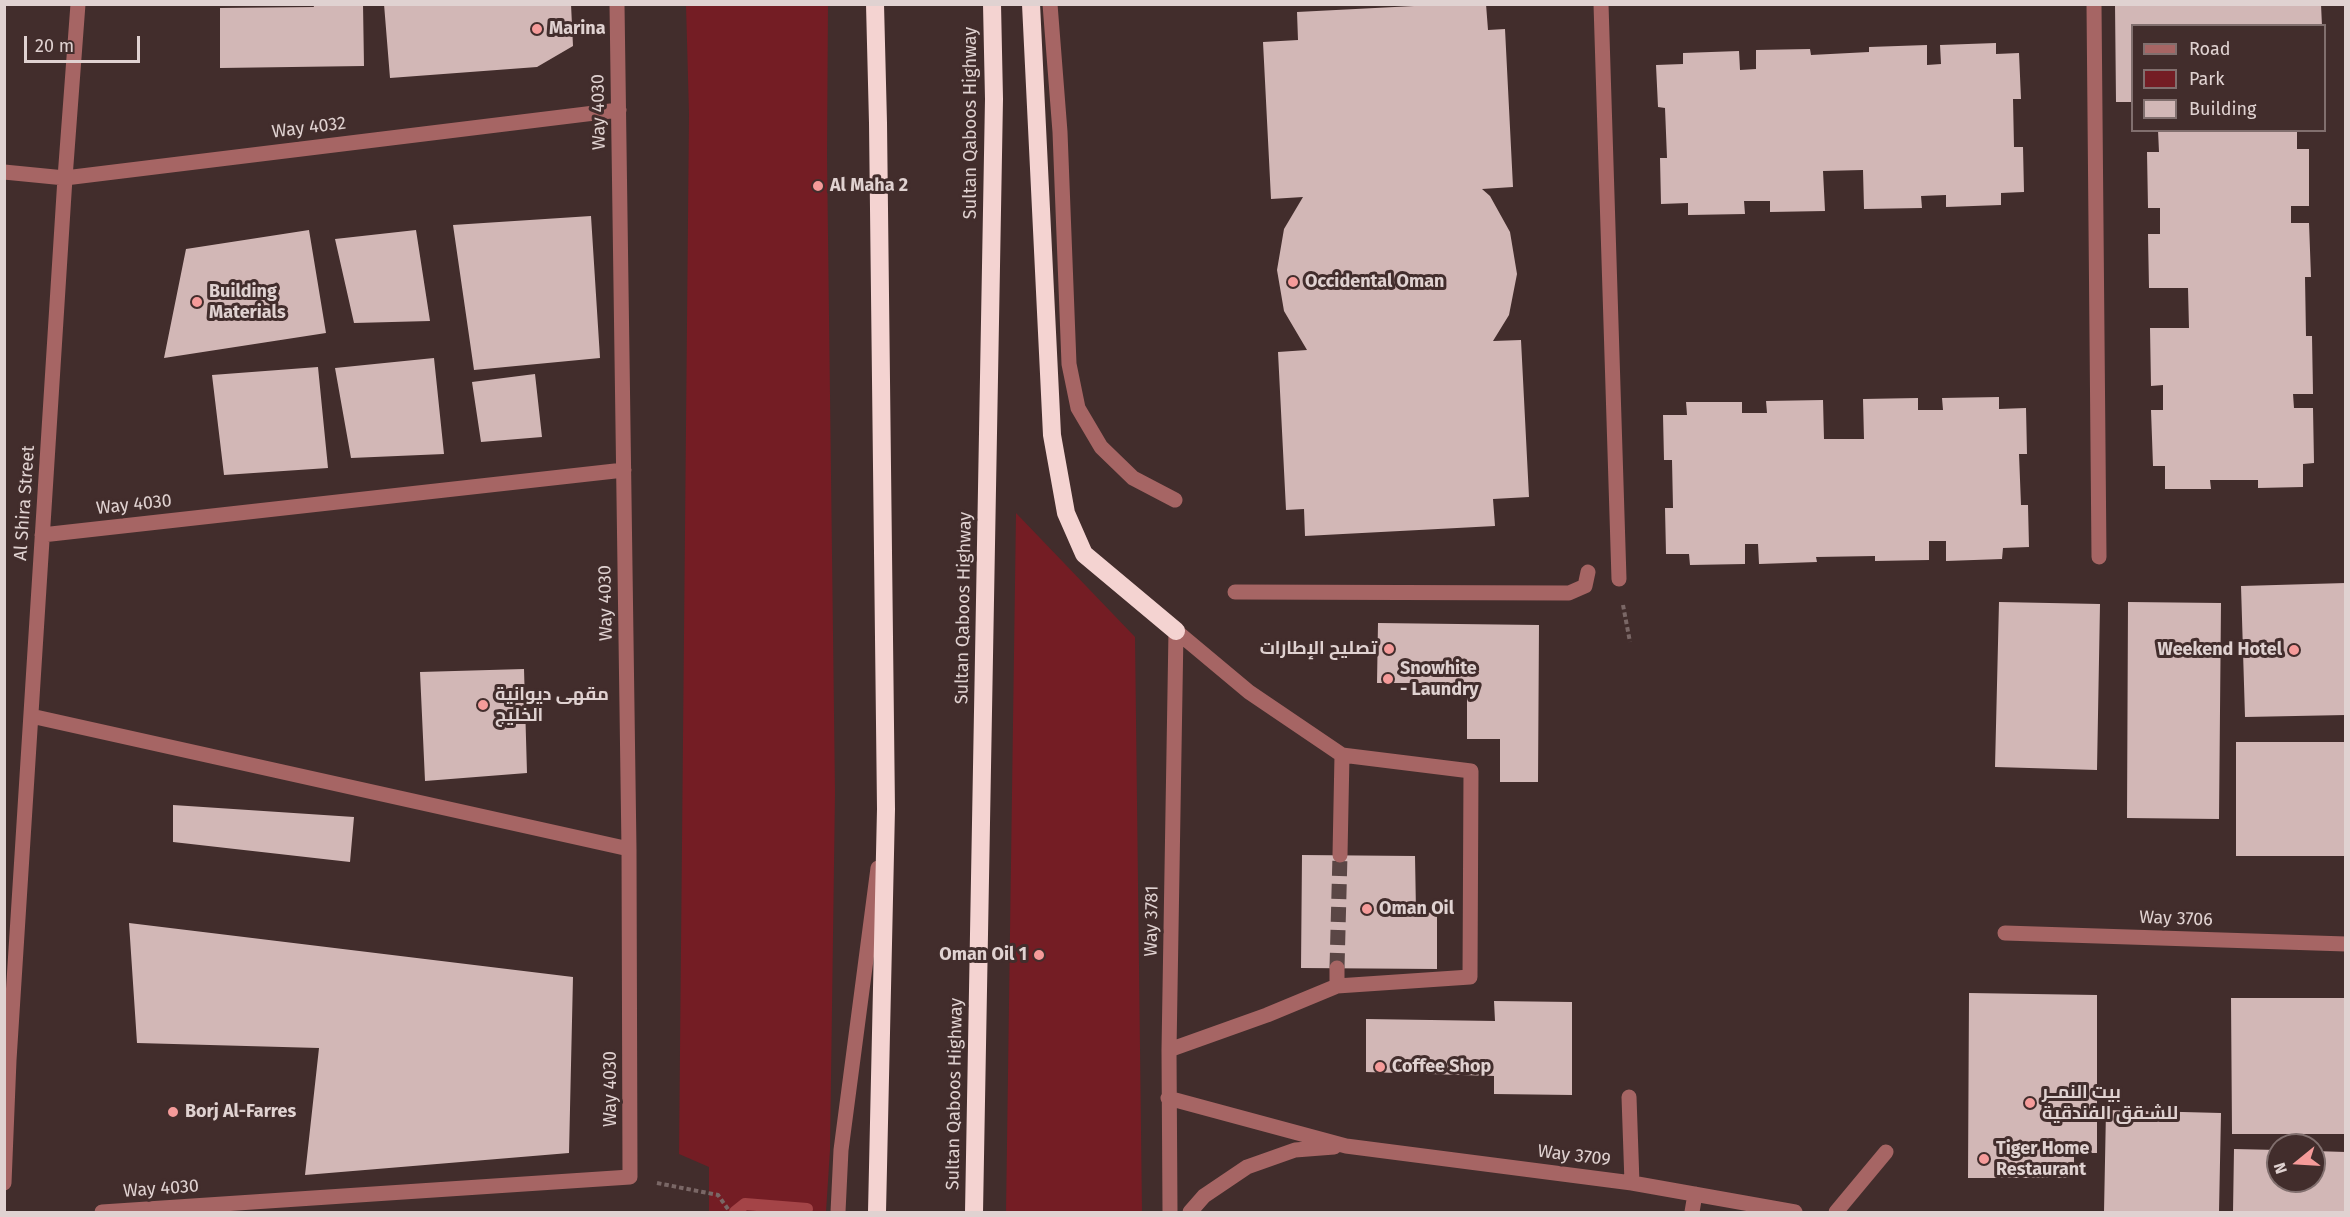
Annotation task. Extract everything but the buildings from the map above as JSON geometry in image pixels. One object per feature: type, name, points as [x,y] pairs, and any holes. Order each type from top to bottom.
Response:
[{"type":"highway","points":[[875,4],[885,809],[877,1212]]},
{"type":"highway","name":"Sultan Qaboos Highway","points":[[974,1212],[994,111],[992,4]]},
{"type":"highway","points":[[1031,4],[1053,435],[1066,513],[1084,554],[1176,630]]},
{"type":"street","name":"Al Shira Street","points":[[4,1183],[7,1058],[78,4]]},
{"type":"street","name":"Way 4030","points":[[102,1212],[630,1177],[629,849],[617,4]]},
{"type":"street","points":[[1050,4],[1060,132],[1069,364],[1078,408],[1101,447],[1133,478],[1175,500]]},
{"type":"street","points":[[1601,4],[1619,579]]},
{"type":"street","points":[[2094,4],[2098,558]]},
{"type":"street","name":"Way 4032","points":[[4,172],[65,178],[619,110]]},
{"type":"street","name":"Way 4030","points":[[42,535],[624,470]]},
{"type":"street","points":[[1235,592],[1569,593],[1585,586],[1588,572]]},
{"type":"street","points":[[1169,1050],[1267,1015],[1337,986],[1470,977],[1471,771],[1342,754],[1249,692],[1176,630]]},
{"type":"street","name":"Way 3781","points":[[1170,1212],[1168,1098],[1176,630]]},
{"type":"street","points":[[31,716],[629,849]]},
{"type":"street","points":[[1340,855],[1342,754]]},
{"type":"street","points":[[838,1212],[841,1150],[885,809]]},
{"type":"street","name":"Way 3706","points":[[2005,933],[2346,944]]},
{"type":"street","points":[[1337,968],[1337,986]]},
{"type":"street","points":[[1629,1097],[1632,1183]]},
{"type":"street","name":"Way 3709","points":[[1168,1098],[1346,1146],[1632,1183],[1795,1212]]},
{"type":"street","name":"Way 3709","points":[[1190,1212],[1204,1196],[1247,1167],[1296,1150],[1346,1146]]},
{"type":"street","points":[[1836,1212],[1886,1152]]},
{"type":"street","points":[[1692,1212],[1695,1194]]},
{"type":"path","points":[[1619,579],[1630,642]]},
{"type":"path","points":[[630,1177],[718,1195],[729,1211]]},
{"type":"green space","points":[[686,5],[828,5],[827,156],[835,793],[830,1150],[826,1212],[709,1212],[709,1167],[679,1154],[689,114]]},
{"type":"green space","points":[[1016,513],[1135,637],[1142,1212],[1006,1212]]},
{"type":"waterway","points":[[735,1212],[745,1204],[807,1209]]},
{"type":"tunnel","points":[[1337,968],[1340,855]]},
{"type":"place","name":"Marina","points":[[537,29]]},
{"type":"place","name":"Al Maha 2","points":[[818,186]]},
{"type":"place","name":"Occidental Oman","points":[[1293,282]]},
{"type":"place","name":"Building Materials","points":[[197,302]]},
{"type":"place","name":"تصليح الإطارات","points":[[1389,649]]},
{"type":"place","name":"Weekend Hotel","points":[[2294,650]]},
{"type":"place","name":"Snowhite - Laundry","points":[[1388,679]]},
{"type":"place","name":"مقهى ديوانية الخليج","points":[[483,705]]},
{"type":"place","name":"Oman Oil","points":[[1367,909]]},
{"type":"place","name":"Oman Oil 1","points":[[1039,955]]},
{"type":"place","name":"Coffee Shop","points":[[1380,1067]]},
{"type":"place","name":"بيت النمــر للشـقق الفندقية","points":[[2030,1103]]},
{"type":"place","name":"Borj Al-Farres","points":[[173,1112]]},
{"type":"place","name":"Tiger Home Restaurant","points":[[1984,1159]]}]
